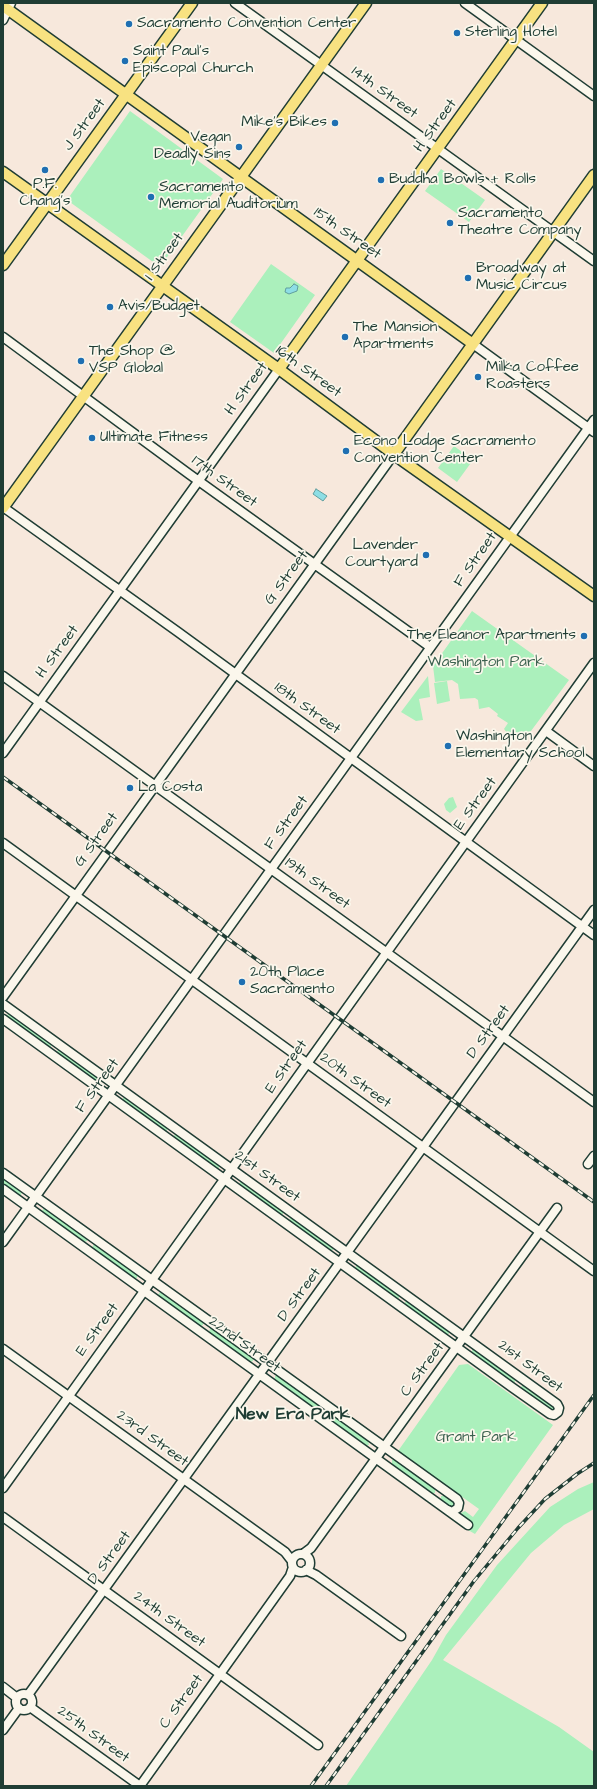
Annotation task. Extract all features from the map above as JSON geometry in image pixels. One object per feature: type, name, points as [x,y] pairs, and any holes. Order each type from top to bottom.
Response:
[{"type":"main road","name":"J Street","points":[[3,265],[46,203],[192,3]]},
{"type":"main road","name":"I Street","points":[[3,508],[366,3]]},
{"type":"main road","name":"H Street","points":[[279,369],[542,3]]},
{"type":"main road","name":"15th Street","points":[[7,6],[68,53],[126,93],[473,344]]},
{"type":"main road","name":"16th Street","points":[[3,172],[279,369],[394,454],[594,596]]},
{"type":"main road","name":"G Street","points":[[394,454],[594,175]]},
{"type":"street","name":"14th Street","points":[[235,3],[594,261]]},
{"type":"street","points":[[465,3],[594,96]]},
{"type":"street","points":[[3,20],[7,6]]},
{"type":"street","name":"17th Street","points":[[3,337],[199,481],[430,647]]},
{"type":"street","name":"15th Street","points":[[473,344],[591,430]]},
{"type":"street","name":"H Street","points":[[3,753],[279,369]]},
{"type":"street","name":"F Street","points":[[3,1242],[501,548],[591,430],[594,420]]},
{"type":"street","name":"G Street","points":[[3,997],[394,454]]},
{"type":"street","name":"18th Street","points":[[3,508],[236,674],[594,935]]},
{"type":"street","name":"E Street","points":[[3,1488],[594,663]]},
{"type":"street","name":"19th Street","points":[[3,676],[594,1102]]},
{"type":"street","points":[[546,731],[594,766]]},
{"type":"street","name":"20th Street","points":[[3,843],[424,1146],[594,1271]]},
{"type":"street","name":"D Street","points":[[28,1695],[594,910]]},
{"type":"street","name":"21st Street","points":[[3,1004],[558,1405],[558,1412],[554,1415],[550,1414],[513,1388],[3,1019]]},
{"type":"street","points":[[588,1164],[594,1156]]},
{"type":"street","name":"22nd Street","points":[[3,1173],[457,1499],[459,1504],[458,1508],[452,1512],[448,1510]]},
{"type":"street","name":"22nd Street","points":[[3,1189],[468,1525]]},
{"type":"street","name":"C Street","points":[[140,1786],[290,1576],[301,1563],[557,1208]]},
{"type":"street","name":"23rd Street","points":[[3,1349],[402,1636]]},
{"type":"street","points":[[513,1388],[521,1378]]},
{"type":"street","name":"24th Street","points":[[3,1517],[318,1745]]},
{"type":"street","points":[[3,1687],[17,1698]]},
{"type":"street","points":[[17,1698],[23,1694],[28,1695],[31,1699],[30,1707],[25,1709],[19,1708]]},
{"type":"street","points":[[17,1698],[16,1702],[19,1708]]},
{"type":"street","name":"25th Street","points":[[30,1707],[140,1786]]},
{"type":"street","points":[[3,1730],[19,1708]]},
{"type":"green space","points":[[130,111],[223,179],[160,267],[67,200]]},
{"type":"green space","points":[[441,169],[485,200],[469,222],[425,191]]},
{"type":"green space","points":[[271,264],[315,295],[274,353],[230,322]]},
{"type":"green space","points":[[454,446],[473,460],[457,482],[438,468]]},
{"type":"green space","name":"Washington Park","points":[[472,611],[569,680],[528,735],[521,732],[508,734],[504,729],[508,723],[497,716],[498,714],[489,707],[479,709],[478,700],[475,698],[460,699],[458,684],[452,680],[435,682],[433,666]]},
{"type":"green space","points":[[428,676],[430,697],[419,699],[423,720],[416,721],[401,712]]},
{"type":"green space","points":[[447,681],[450,701],[437,704],[434,683]]},
{"type":"green space","points":[[453,797],[457,807],[450,813],[446,810],[444,804],[449,798]]},
{"type":"green space","points":[[8,1014],[11,1014],[51,1044],[51,1047],[50,1048],[6,1017]]},
{"type":"green space","points":[[58,1050],[61,1050],[101,1079],[101,1083],[98,1084],[56,1053]]},
{"type":"green space","points":[[123,1098],[126,1098],[167,1127],[167,1131],[164,1132],[123,1102]]},
{"type":"green space","points":[[175,1134],[219,1164],[219,1168],[215,1168],[173,1138]]},
{"type":"green space","points":[[3,1177],[22,1191],[21,1195],[18,1195],[3,1184]]},
{"type":"green space","points":[[240,1182],[283,1211],[283,1214],[280,1215],[239,1186]]},
{"type":"green space","points":[[44,1208],[87,1238],[87,1241],[84,1242],[43,1213],[42,1211]]},
{"type":"green space","points":[[290,1218],[333,1246],[333,1250],[330,1251],[289,1221]]},
{"type":"green space","points":[[94,1244],[137,1274],[137,1278],[134,1278],[94,1250],[92,1248]]},
{"type":"green space","points":[[358,1265],[399,1295],[399,1298],[395,1298],[355,1270],[356,1266]]},
{"type":"green space","points":[[160,1292],[203,1322],[203,1325],[200,1326],[160,1297],[158,1295]]},
{"type":"green space","points":[[408,1301],[448,1330],[449,1334],[445,1334],[405,1306],[405,1302]]},
{"type":"green space","points":[[210,1328],[253,1358],[253,1361],[250,1362],[209,1333]]},
{"type":"green space","points":[[472,1349],[515,1378],[515,1382],[512,1382],[472,1353]]},
{"type":"green space","name":"Grant Park","points":[[468,1364],[553,1425],[475,1534],[468,1530],[472,1523],[462,1516],[461,1513],[465,1511],[473,1517],[479,1509],[398,1451],[459,1365]]},
{"type":"green space","points":[[275,1376],[278,1376],[319,1406],[319,1409],[316,1410],[275,1381]]},
{"type":"green space","points":[[522,1385],[553,1406],[554,1409],[551,1410],[521,1388]]},
{"type":"green space","points":[[326,1412],[368,1441],[369,1445],[365,1446],[325,1416]]},
{"type":"green space","points":[[392,1460],[395,1460],[435,1489],[435,1493],[431,1493],[392,1464]]},
{"type":"green space","points":[[594,1482],[594,1509],[564,1525],[531,1553],[443,1660],[559,1727],[594,1752],[594,1786],[346,1786],[432,1660],[446,1635],[497,1565],[550,1507],[578,1489]]},
{"type":"green space","points":[[441,1496],[444,1496],[454,1502],[454,1506],[451,1507],[441,1500]]},
{"type":"water","points":[[294,284],[298,286],[297,291],[289,294],[285,292],[286,288],[290,288]]},
{"type":"water","points":[[316,489],[327,496],[323,501],[313,494]]},
{"type":"railway","points":[[3,777],[594,1202]]},
{"type":"railway","points":[[311,1786],[594,1395]]},
{"type":"railway","points":[[326,1786],[474,1581],[518,1528],[545,1499],[577,1474],[594,1463]]},
{"type":"place","name":"Sacramento Convention Center","points":[[129,24]]},
{"type":"place","name":"Sterling Hotel","points":[[457,33]]},
{"type":"place","name":"Saint Paul’s Episcopal Church","points":[[125,61]]},
{"type":"place","name":"Mike's Bikes","points":[[335,123]]},
{"type":"place","name":"Vegan Deadly Sins","points":[[239,147]]},
{"type":"place","name":"P.F. Chang's","points":[[45,170]]},
{"type":"place","name":"Buddha Bowls + Rolls","points":[[381,180]]},
{"type":"place","name":"Sacramento Memorial Auditorium","points":[[151,197]]},
{"type":"place","name":"Sacramento Theatre Company","points":[[450,223]]},
{"type":"place","name":"Broadway at Music Circus","points":[[468,278]]},
{"type":"place","name":"Avis/Budget","points":[[110,307]]},
{"type":"place","name":"The Mansion Apartments","points":[[345,337]]},
{"type":"place","name":"The Shop @ VSP Global","points":[[81,361]]},
{"type":"place","name":"Milka Coffee Roasters","points":[[478,377]]},
{"type":"place","name":"Ultimate Fitness","points":[[92,438]]},
{"type":"place","name":"Econo Lodge Sacramento Convention Center","points":[[346,451]]},
{"type":"place","name":"Lavender Courtyard","points":[[426,555]]},
{"type":"place","name":"The Eleanor Apartments","points":[[584,636]]},
{"type":"place","name":"Washington Elementary School","points":[[448,746]]},
{"type":"place","name":"La Costa","points":[[130,788]]},
{"type":"place","name":"20th Place Sacramento","points":[[242,982]]},
{"type":"district","name":"New Era Park","points":[[293,1415]]}]
